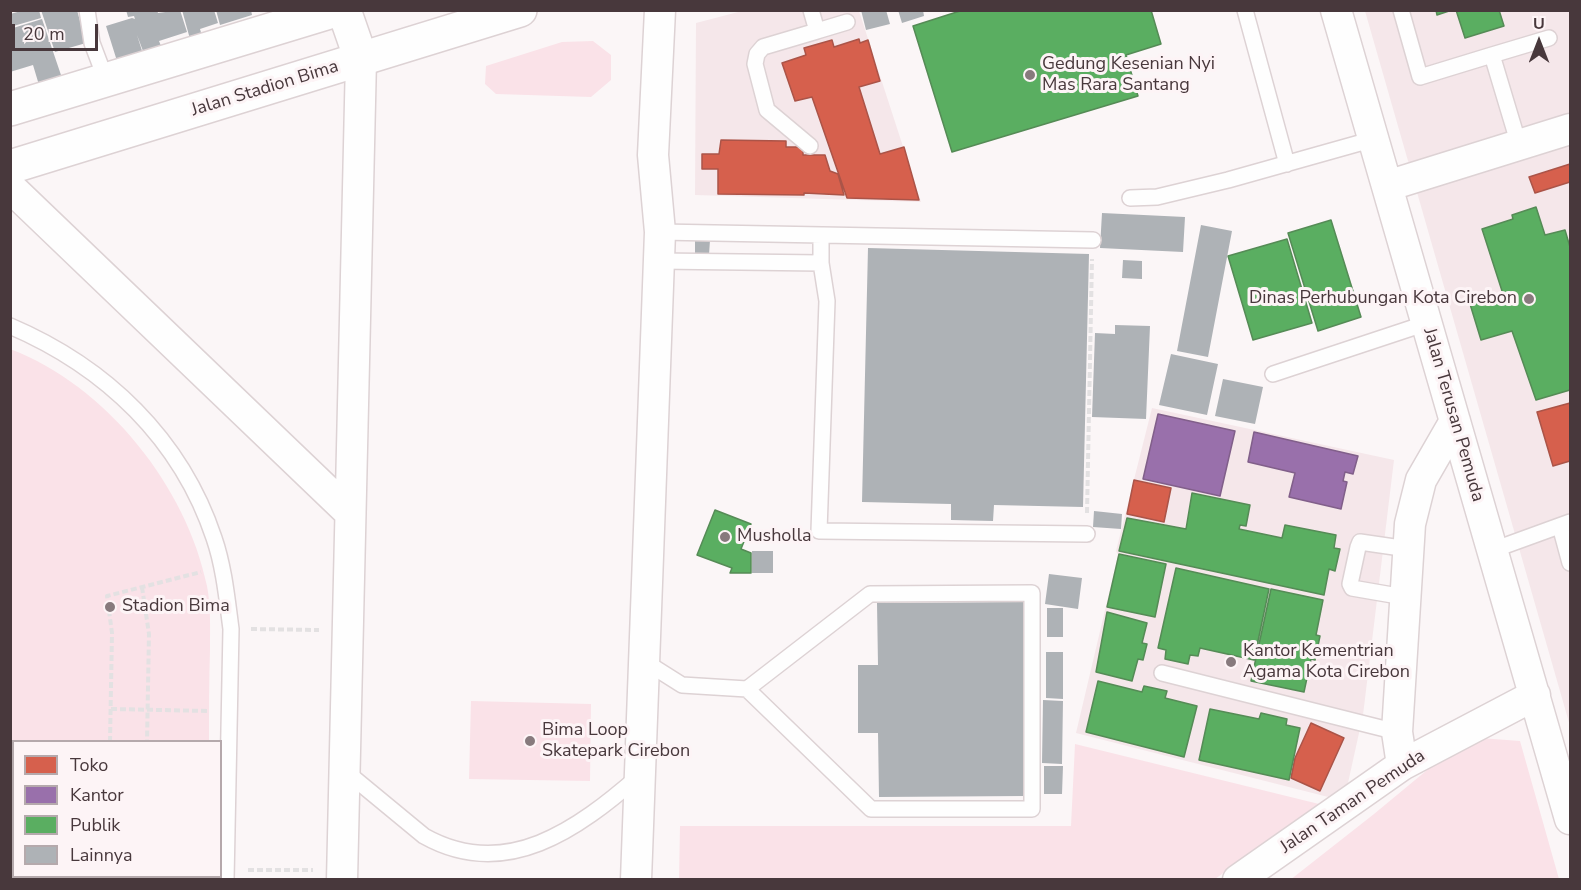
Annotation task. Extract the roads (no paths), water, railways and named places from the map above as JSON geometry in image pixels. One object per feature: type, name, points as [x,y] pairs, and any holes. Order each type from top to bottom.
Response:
[{"type":"street","points":[[10,109],[336,10]]},
{"type":"street","points":[[342,874],[361,59],[344,10]]},
{"type":"street","name":"Jalan Stadion Bima","points":[[10,167],[520,10]]},
{"type":"street","points":[[636,879],[660,231],[653,155],[660,10]]},
{"type":"street","name":"Jalan Terusan Pemuda","points":[[1336,10],[1570,819]]},
{"type":"street","points":[[1387,186],[1570,129]]},
{"type":"street","points":[[10,187],[350,512]]},
{"type":"street","points":[[1402,765],[1396,732],[1410,524],[1421,480],[1455,421]]},
{"type":"street","name":"Jalan Taman Pemuda","points":[[1238,879],[1402,765],[1534,695]]},
{"type":"lane","points":[[87,10],[92,43],[106,80]]},
{"type":"lane","points":[[811,10],[817,31]]},
{"type":"lane","points":[[1245,10],[1287,164]]},
{"type":"lane","points":[[1401,10],[1420,76],[1549,38]]},
{"type":"lane","points":[[810,146],[767,110],[755,64],[757,54],[763,47],[847,22]]},
{"type":"lane","points":[[1492,55],[1519,145]]},
{"type":"lane","points":[[1130,198],[1157,197],[1374,140]]},
{"type":"lane","points":[[660,231],[1093,240]]},
{"type":"lane","points":[[821,235],[821,263],[827,302],[819,531],[1087,534]]},
{"type":"lane","points":[[659,261],[821,263]]},
{"type":"lane","points":[[1273,374],[1426,323]]},
{"type":"lane","points":[[10,326],[64,352],[104,380],[133,407],[159,436],[181,469],[200,503],[215,539],[231,629],[226,875]]},
{"type":"lane","points":[[1493,550],[1565,524],[1570,563]]},
{"type":"lane","points":[[1404,597],[1352,588],[1350,584],[1360,542],[1408,549]]},
{"type":"lane","points":[[644,661],[682,685],[747,689],[871,809],[1032,809],[1032,593],[870,594],[747,689]]},
{"type":"lane","points":[[1162,673],[1396,732]]},
{"type":"lane","points":[[344,770],[424,836],[436,843],[477,853],[506,852],[534,846],[573,828],[603,808],[640,775]]},
{"type":"place","name":"Gedung Kesenian Nyi Mas Rara Santang","points":[[1030,75]]},
{"type":"place","name":"Dinas Perhubungan Kota Cirebon","points":[[1529,299]]},
{"type":"place","name":"Musholla","points":[[725,537]]},
{"type":"place","name":"Stadion Bima","points":[[110,607]]},
{"type":"place","name":"Kantor Kementrian Agama Kota Cirebon","points":[[1231,662]]},
{"type":"place","name":"Bima Loop Skatepark Cirebon","points":[[530,741]]}]
